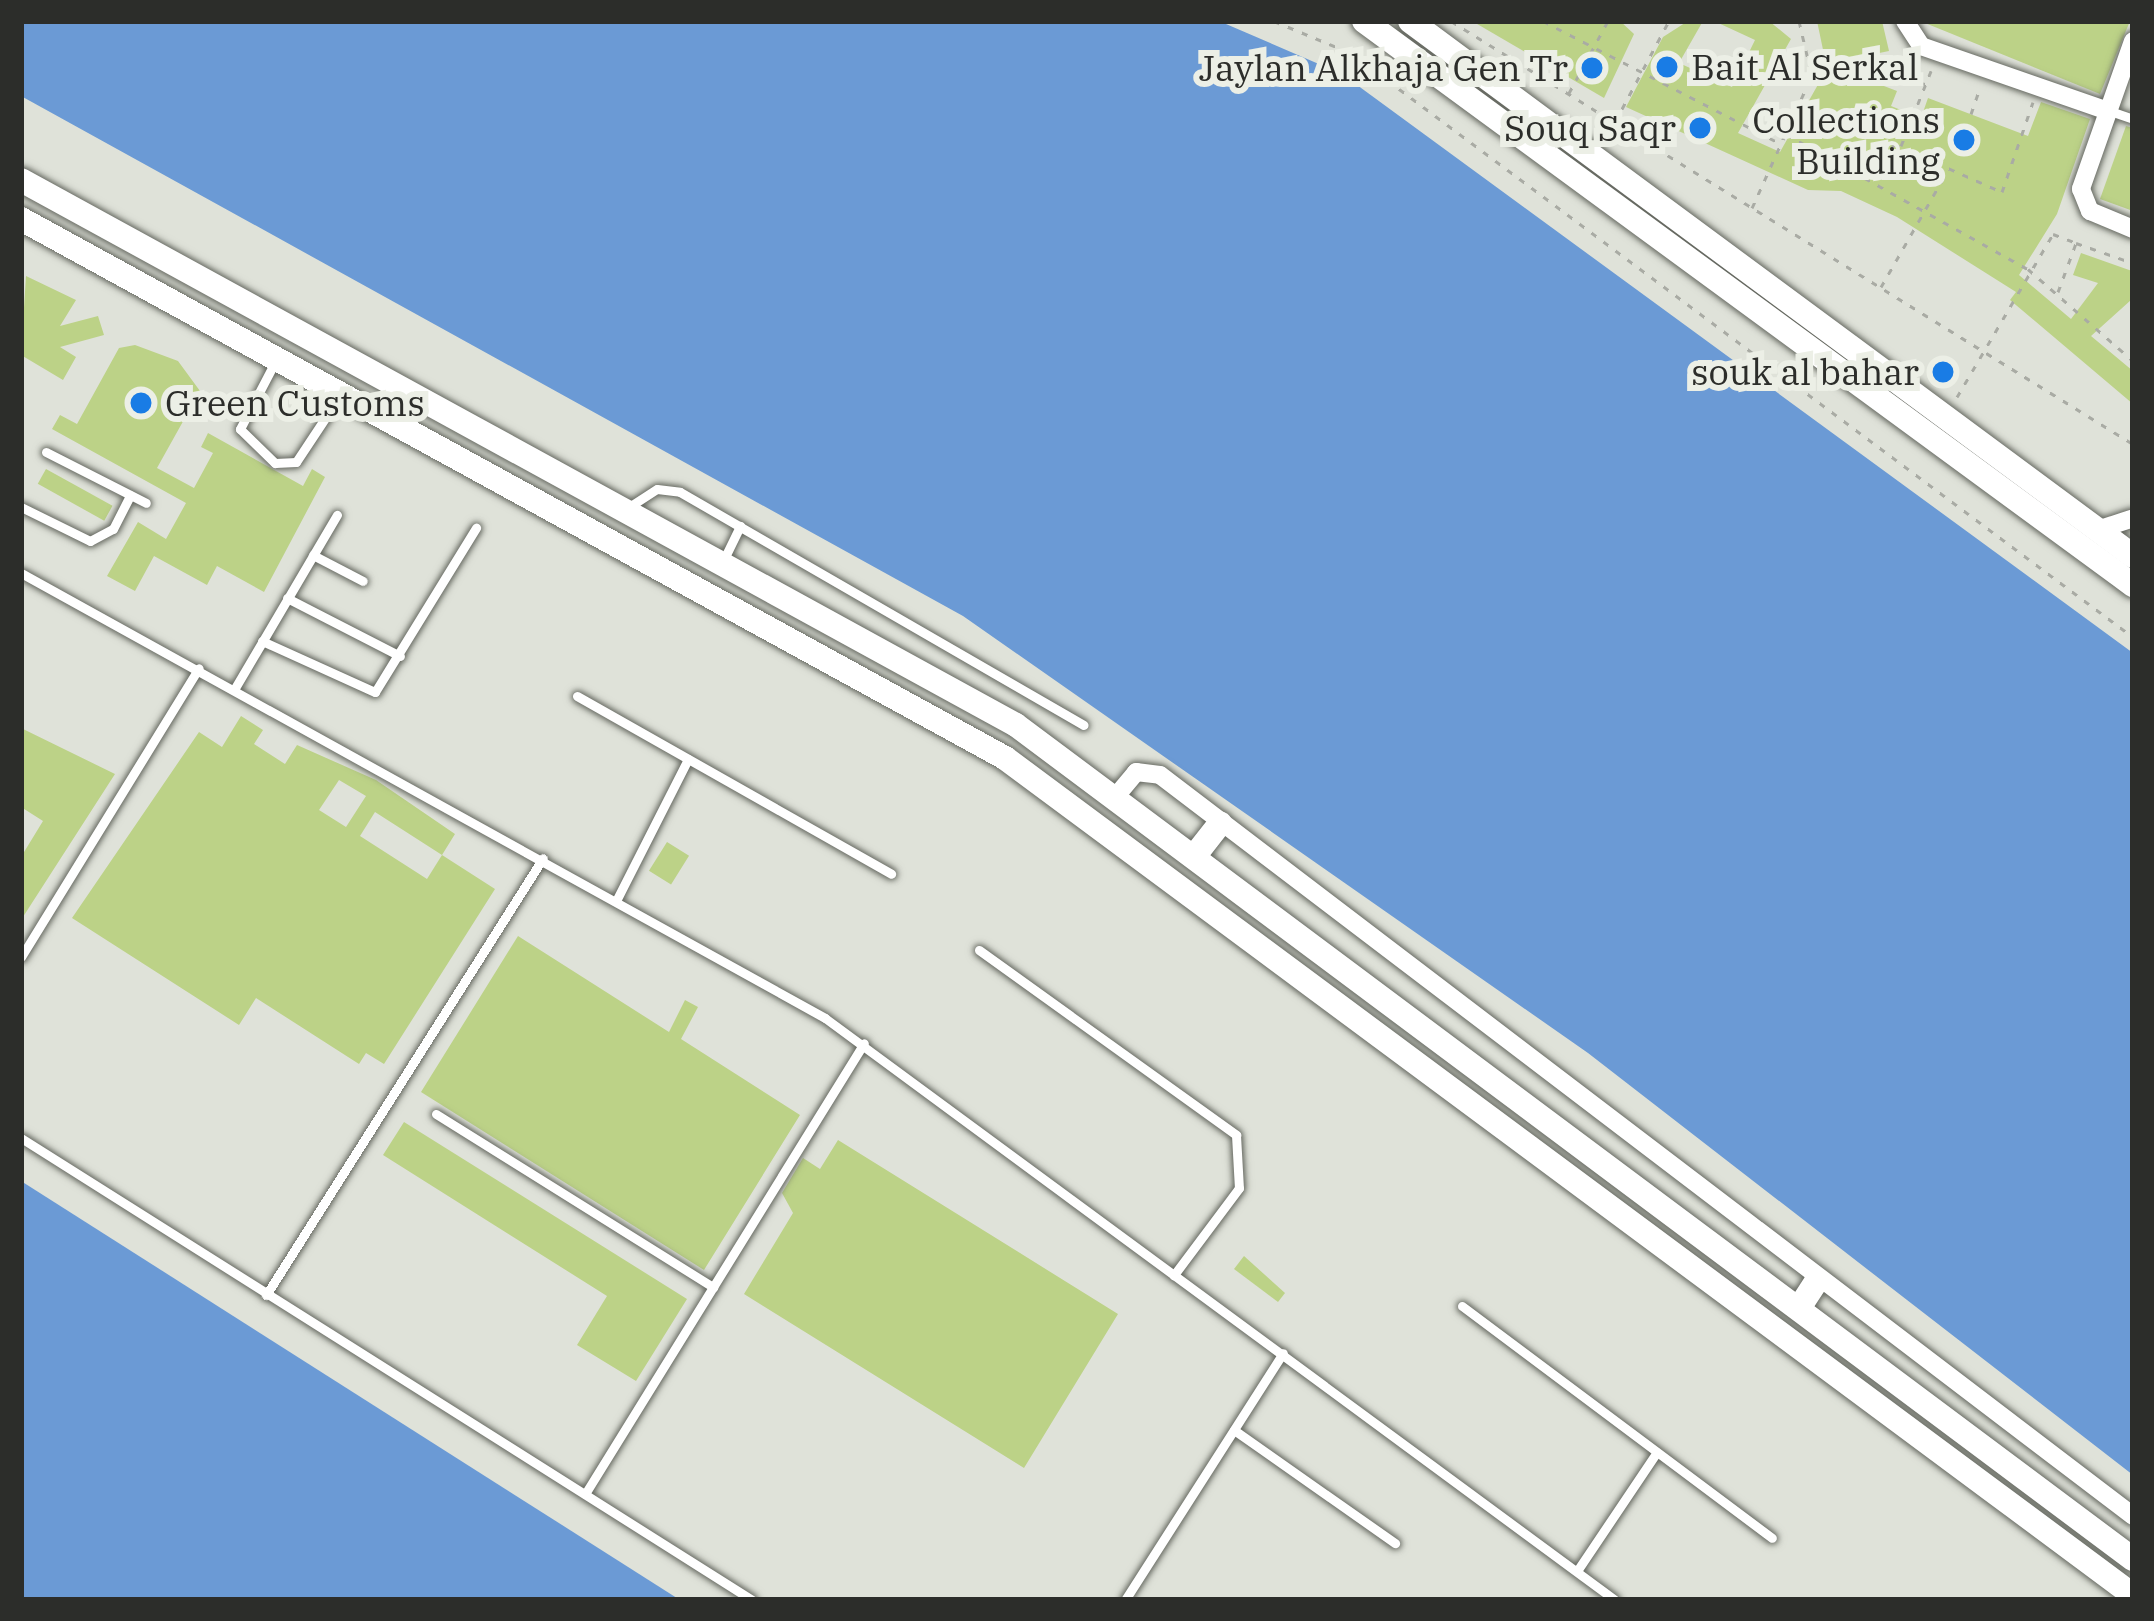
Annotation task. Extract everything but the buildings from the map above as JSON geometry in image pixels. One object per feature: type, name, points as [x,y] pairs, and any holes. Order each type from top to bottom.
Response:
[{"type":"street","points":[[1364,21],[2133,585]]},
{"type":"street","points":[[1410,21],[2133,556]]},
{"type":"street","points":[[1905,21],[1938,52],[2108,110]]},
{"type":"street","points":[[2133,40],[2082,197],[2133,229]]},
{"type":"street","points":[[21,180],[980,703],[1117,795],[1987,1443],[2133,1559]]},
{"type":"street","points":[[21,219],[343,391],[1005,758],[2133,1595]]},
{"type":"street","points":[[2097,530],[2133,518]]},
{"type":"street","points":[[1117,795],[1149,770],[1739,1225],[2133,1516]]},
{"type":"street","points":[[1196,854],[1220,824]]},
{"type":"street","points":[[1722,1246],[1739,1225]]},
{"type":"street","points":[[1801,1305],[1816,1282]]},
{"type":"street","points":[[1844,1382],[1862,1365],[1947,1428],[1987,1443]]},
{"type":"lane","points":[[2108,110],[2133,119]]},
{"type":"lane","points":[[278,356],[240,429],[274,463],[296,461],[343,391]]},
{"type":"lane","points":[[46,452],[146,503]]},
{"type":"lane","points":[[628,508],[669,489],[1083,724]]},
{"type":"lane","points":[[21,507],[90,541],[113,529],[130,495]]},
{"type":"lane","points":[[235,688],[337,515]]},
{"type":"lane","points":[[723,561],[740,526]]},
{"type":"lane","points":[[262,641],[364,694],[400,656],[476,528]]},
{"type":"lane","points":[[314,555],[363,581]]},
{"type":"lane","points":[[21,572],[617,899],[864,1043],[1616,1600]]},
{"type":"lane","points":[[287,598],[400,656]]},
{"type":"lane","points":[[21,957],[199,668]]},
{"type":"lane","points":[[577,696],[890,874]]},
{"type":"lane","points":[[617,899],[688,759]]},
{"type":"lane","points":[[266,1295],[543,858]]},
{"type":"lane","points":[[980,950],[1236,1135],[1243,1178],[1174,1275]]},
{"type":"lane","points":[[585,1494],[864,1043]]},
{"type":"lane","points":[[436,1114],[713,1287]]},
{"type":"lane","points":[[21,1138],[752,1600]]},
{"type":"lane","points":[[1462,1306],[1772,1538]]},
{"type":"lane","points":[[1125,1600],[1283,1353]]},
{"type":"lane","points":[[1234,1430],[1395,1543]]},
{"type":"lane","points":[[1577,1571],[1657,1452]]},
{"type":"path","points":[[1274,21],[1351,53],[2133,638]]},
{"type":"path","points":[[1452,21],[2133,444]]},
{"type":"path","points":[[1543,21],[1638,79],[1781,145]]},
{"type":"path","points":[[1568,94],[1608,21]]},
{"type":"path","points":[[1614,123],[1669,21]]},
{"type":"path","points":[[1752,209],[1812,75],[1799,21]]},
{"type":"path","points":[[1877,178],[1900,147],[1938,52]]},
{"type":"path","points":[[1812,75],[1846,66],[1925,84]]},
{"type":"path","points":[[1970,114],[1987,69]]},
{"type":"path","points":[[1900,147],[2002,192],[2038,87]]},
{"type":"path","points":[[1786,134],[1928,204],[2028,269],[2133,362]]},
{"type":"path","points":[[1880,289],[1949,169]]},
{"type":"path","points":[[1948,415],[2028,269],[2053,234],[2133,263]]},
{"type":"path","points":[[2057,293],[2076,243]]},
{"type":"water","points":[[21,21],[1219,21],[1342,74],[2133,653],[2133,1475],[1588,1053],[963,616],[21,96]]},
{"type":"water","points":[[21,1181],[680,1600],[21,1600]]},
{"type":"place","name":"Bait Al Serkal","points":[[1667,67]]},
{"type":"place","name":"Jaylan Alkhaja Gen Tr","points":[[1592,68]]},
{"type":"place","name":"Souq Saqr","points":[[1700,128]]},
{"type":"place","name":"Collections Building","points":[[1964,140]]},
{"type":"place","name":"souk al bahar","points":[[1943,372]]},
{"type":"place","name":"Green Customs","points":[[141,403]]}]
